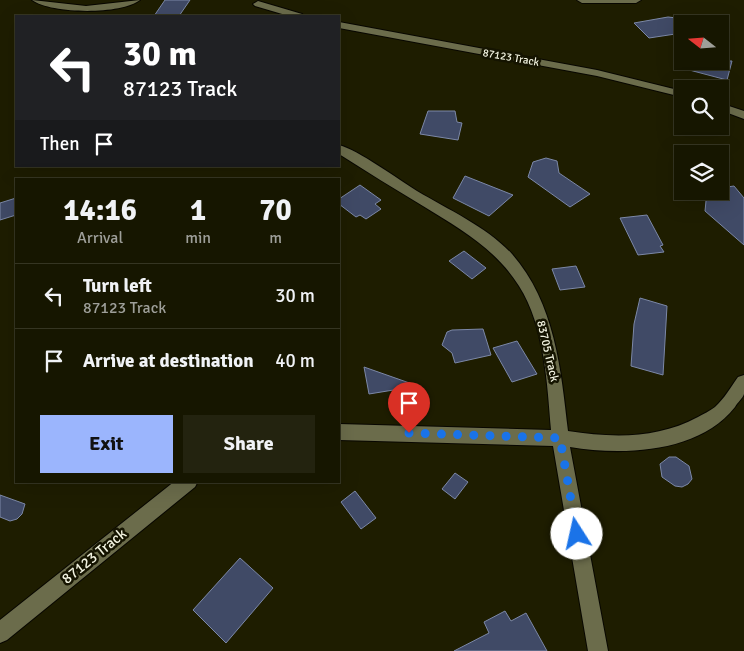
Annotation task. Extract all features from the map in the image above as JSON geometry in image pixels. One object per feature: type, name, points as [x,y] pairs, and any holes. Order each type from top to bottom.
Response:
[{"type":"street","points":[[582,0],[636,0]]},
{"type":"street","points":[[260,15],[258,2],[296,15]]},
{"type":"street","name":"87123 Track","points":[[340,25],[418,42],[531,60],[674,92]]},
{"type":"street","points":[[729,109],[744,115]]},
{"type":"street","name":"83705 Track","points":[[340,150],[457,219],[495,247],[526,284],[546,334],[556,387],[560,438],[598,651]]},
{"type":"street","points":[[340,432],[560,438],[598,444],[632,444],[665,439],[690,430],[720,412],[744,382]]},
{"type":"street","name":"87123 Track","points":[[0,633],[187,483]]},
{"type":"lane","points":[[36,0],[68,8],[87,9],[111,7],[136,0]]},
{"type":"building","points":[[165,0],[190,0],[180,15],[155,15]]},
{"type":"building","points":[[674,18],[674,34],[649,38],[634,23]]},
{"type":"building","points":[[729,61],[732,61],[727,80],[689,70],[729,70]]},
{"type":"building","points":[[428,111],[455,111],[457,122],[462,123],[458,140],[420,134]]},
{"type":"building","points":[[546,158],[557,161],[559,173],[590,194],[570,207],[528,177],[533,162]]},
{"type":"building","points":[[465,176],[513,195],[489,216],[453,198]]},
{"type":"building","points":[[360,185],[381,200],[375,204],[381,209],[366,219],[360,215],[356,217],[340,205],[340,198]]},
{"type":"building","points":[[734,186],[744,198],[744,245],[705,211],[706,200],[729,200],[729,187]]},
{"type":"building","points":[[15,198],[15,215],[0,220],[0,203]]},
{"type":"building","points":[[647,215],[663,245],[660,246],[664,252],[638,255],[620,218]]},
{"type":"building","points":[[464,251],[486,268],[472,279],[449,261]]},
{"type":"building","points":[[576,266],[585,287],[560,290],[552,269]]},
{"type":"building","points":[[640,298],[667,306],[663,375],[631,366],[634,324]]},
{"type":"building","points":[[483,329],[491,355],[455,363],[452,353],[442,345],[447,332],[452,330]]},
{"type":"building","points":[[517,341],[537,374],[512,382],[493,348]]},
{"type":"building","points":[[364,367],[418,386],[369,394]]},
{"type":"building","points":[[669,457],[676,457],[689,466],[692,479],[688,484],[682,487],[675,486],[662,477],[660,464]]},
{"type":"building","points":[[455,473],[468,482],[455,499],[442,489]]},
{"type":"building","points":[[355,491],[376,518],[361,529],[341,502]]},
{"type":"building","points":[[0,495],[25,504],[22,514],[17,519],[10,521],[0,517]]},
{"type":"building","points":[[240,558],[273,588],[226,643],[193,610]]},
{"type":"building","points":[[505,611],[511,621],[526,613],[547,651],[454,651],[489,633],[484,622]]},
{"type":"route","points":[[409,433],[560,438],[577,534]]}]
